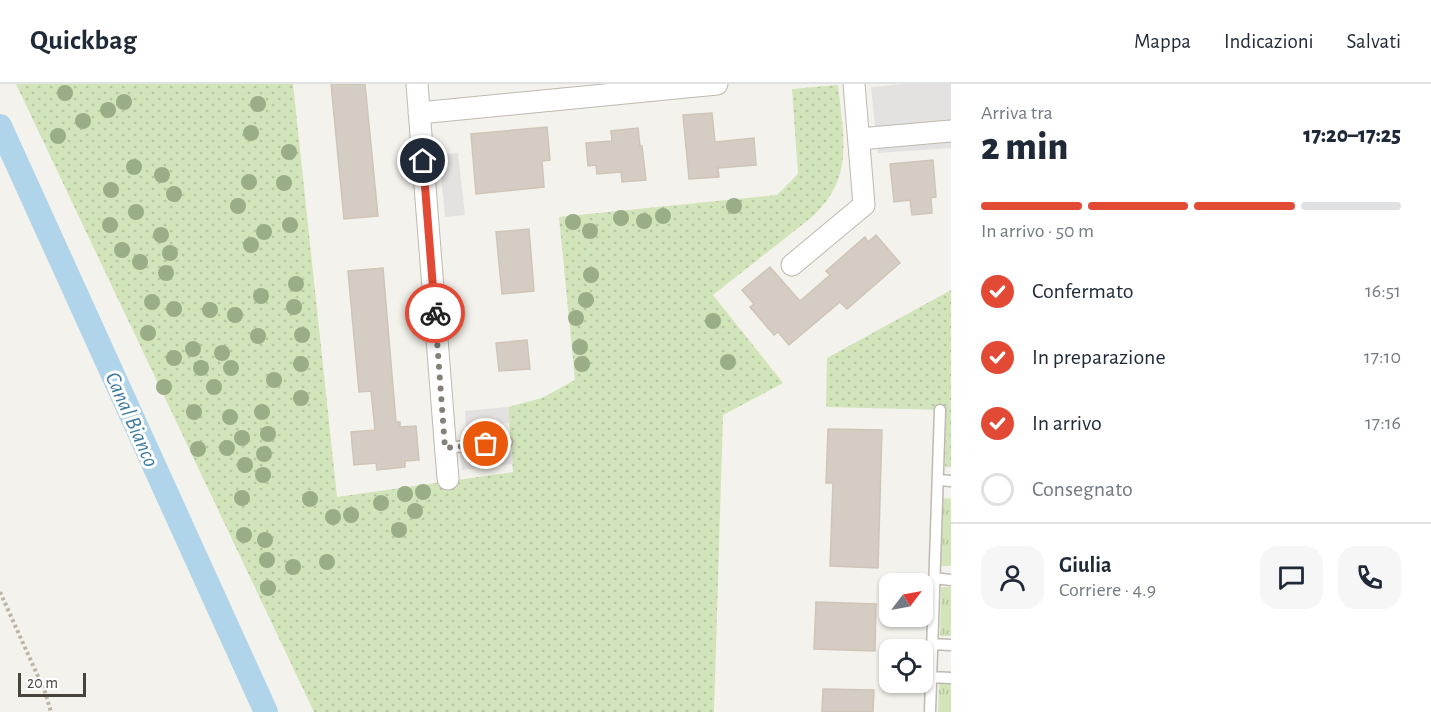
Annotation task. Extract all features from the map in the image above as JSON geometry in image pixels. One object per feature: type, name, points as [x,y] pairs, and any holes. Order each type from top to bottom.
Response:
[{"type":"street","points":[[417,84],[448,479]]},
{"type":"street","points":[[419,113],[717,84]]},
{"type":"street","points":[[792,265],[864,205],[854,84]]},
{"type":"street","points":[[859,139],[951,131]]},
{"type":"lane","points":[[932,639],[940,410]]},
{"type":"lane","points":[[445,448],[507,442]]},
{"type":"lane","points":[[938,480],[951,481]]},
{"type":"lane","points":[[934,578],[951,580]]},
{"type":"lane","points":[[933,644],[951,645]]},
{"type":"lane","points":[[933,677],[951,678]]},
{"type":"lane","points":[[930,712],[931,693]]},
{"type":"path","points":[[0,592],[45,692],[51,712]]},
{"type":"green space","points":[[16,84],[293,84],[337,497],[513,472],[508,407],[542,398],[575,380],[559,217],[777,195],[798,174],[792,89],[838,85],[843,150],[840,175],[833,191],[812,217],[713,295],[783,383],[723,415],[714,712],[314,712]]},
{"type":"green space","points":[[951,290],[951,467],[945,467],[946,410],[826,407],[827,358]]},
{"type":"green space","points":[[943,498],[951,499],[951,566],[941,566]]},
{"type":"green space","points":[[941,587],[951,587],[951,636],[940,636]]},
{"type":"green space","points":[[939,683],[951,684],[951,712],[938,712]]},
{"type":"shaded area","points":[[951,84],[951,148],[878,153],[871,87]]},
{"type":"shaded area","points":[[458,153],[465,215],[445,217],[439,155]]},
{"type":"shaded area","points":[[508,407],[510,423],[466,427],[465,411]]},
{"type":"shaded area","points":[[511,447],[513,464],[462,470],[460,453]]},
{"type":"building","points":[[331,84],[365,84],[378,216],[344,219]]},
{"type":"building","points":[[712,113],[715,142],[754,138],[756,165],[718,168],[719,177],[689,179],[683,115]]},
{"type":"building","points":[[547,127],[550,160],[542,161],[544,187],[476,194],[471,134]]},
{"type":"building","points":[[638,128],[646,180],[622,182],[621,172],[597,174],[596,165],[588,166],[586,143],[612,141],[611,131]]},
{"type":"building","points":[[933,160],[936,197],[931,198],[932,213],[912,215],[910,200],[894,202],[890,164]]},
{"type":"building","points":[[529,229],[534,291],[502,294],[496,232]]},
{"type":"building","points":[[876,235],[900,263],[847,309],[840,302],[789,345],[778,332],[774,335],[750,307],[754,304],[742,290],[770,267],[800,301],[830,275],[826,271],[865,237],[868,242]]},
{"type":"building","points":[[383,268],[396,422],[400,422],[400,427],[416,426],[419,460],[405,461],[405,467],[377,470],[376,463],[354,465],[351,432],[375,430],[371,391],[359,392],[348,271]]},
{"type":"building","points":[[527,340],[530,369],[499,371],[496,343]]},
{"type":"building","points":[[828,429],[882,430],[878,568],[830,566],[833,483],[826,483]]},
{"type":"building","points":[[816,602],[876,604],[875,651],[814,649]]},
{"type":"building","points":[[823,689],[874,690],[873,712],[822,712]]},
{"type":"waterway","name":"Canal Bianco","points":[[0,126],[266,712]]},
{"type":"way so far","points":[[435,313],[445,448],[486,444]]},
{"type":"route","points":[[423,161],[435,313]]}]
